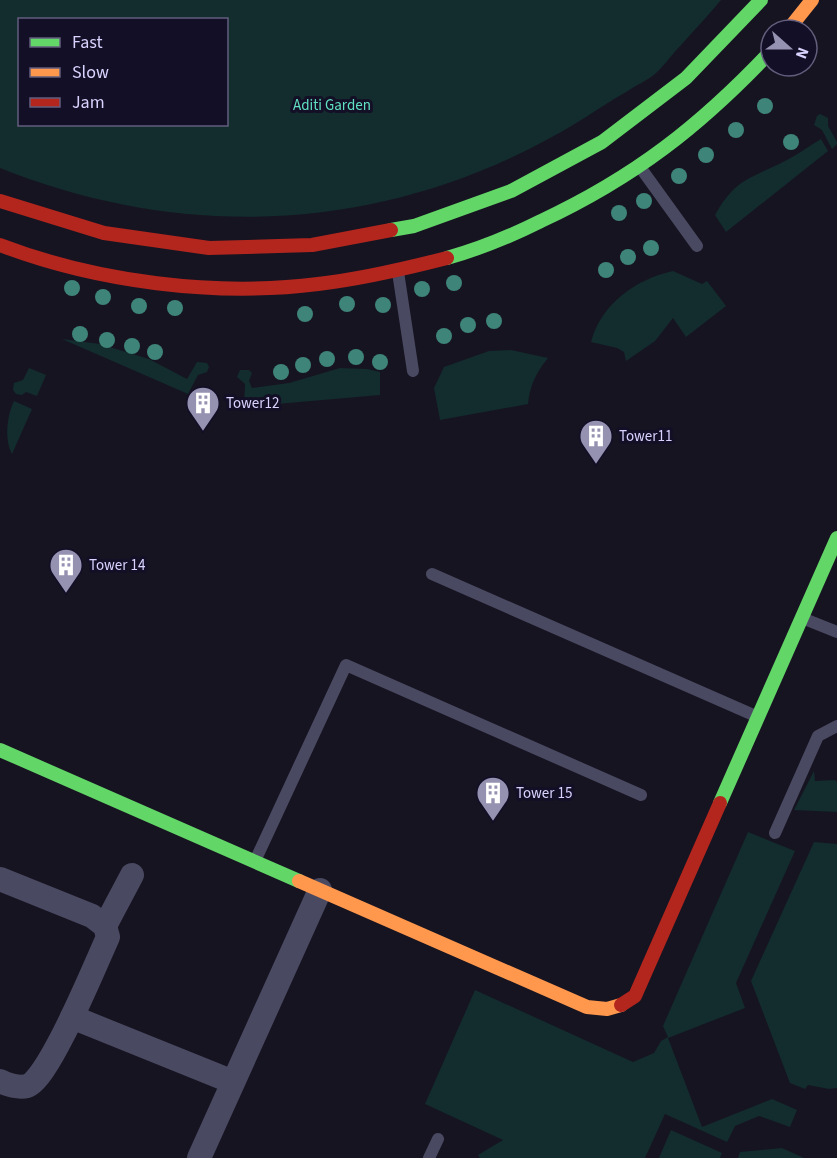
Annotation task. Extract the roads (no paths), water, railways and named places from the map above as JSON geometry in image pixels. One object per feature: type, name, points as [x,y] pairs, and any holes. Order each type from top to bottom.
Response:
[{"type":"street","points":[[2,206],[100,232],[152,242],[224,248],[266,248],[338,242],[429,222],[508,194],[582,156],[617,133],[683,82],[761,0]]},
{"type":"street","points":[[798,18],[812,0]]},
{"type":"street","points":[[0,245],[92,272],[189,286],[266,289],[311,286],[398,272],[472,250],[524,231],[564,212],[640,167],[710,112],[759,64]]},
{"type":"street","points":[[0,750],[587,1006],[608,1010],[624,1006],[635,996],[837,538]]},
{"type":"street","points":[[105,926],[132,875]]},
{"type":"street","points":[[0,879],[93,916],[105,926],[108,937],[72,1017],[38,1079],[27,1086],[8,1085],[0,1081]]},
{"type":"street","points":[[199,1158],[320,890]]},
{"type":"street","points":[[72,1017],[233,1082]]},
{"type":"lane","points":[[640,167],[697,246]]},
{"type":"lane","points":[[398,272],[414,371]]},
{"type":"lane","points":[[432,574],[758,717]]},
{"type":"lane","points":[[802,617],[837,632]]},
{"type":"lane","points":[[255,862],[346,665],[641,795]]},
{"type":"lane","points":[[775,833],[818,736],[837,726]]},
{"type":"lane","points":[[429,1158],[438,1139]]},
{"type":"place","name":"Tower12","points":[[203,432]]},
{"type":"place","name":"Tower11","points":[[596,465]]},
{"type":"place","name":"Tower 14","points":[[66,594]]},
{"type":"place","name":"Tower 15","points":[[493,822]]},
{"type":"park label","name":"Aditi Garden","points":[[332,105]]}]
